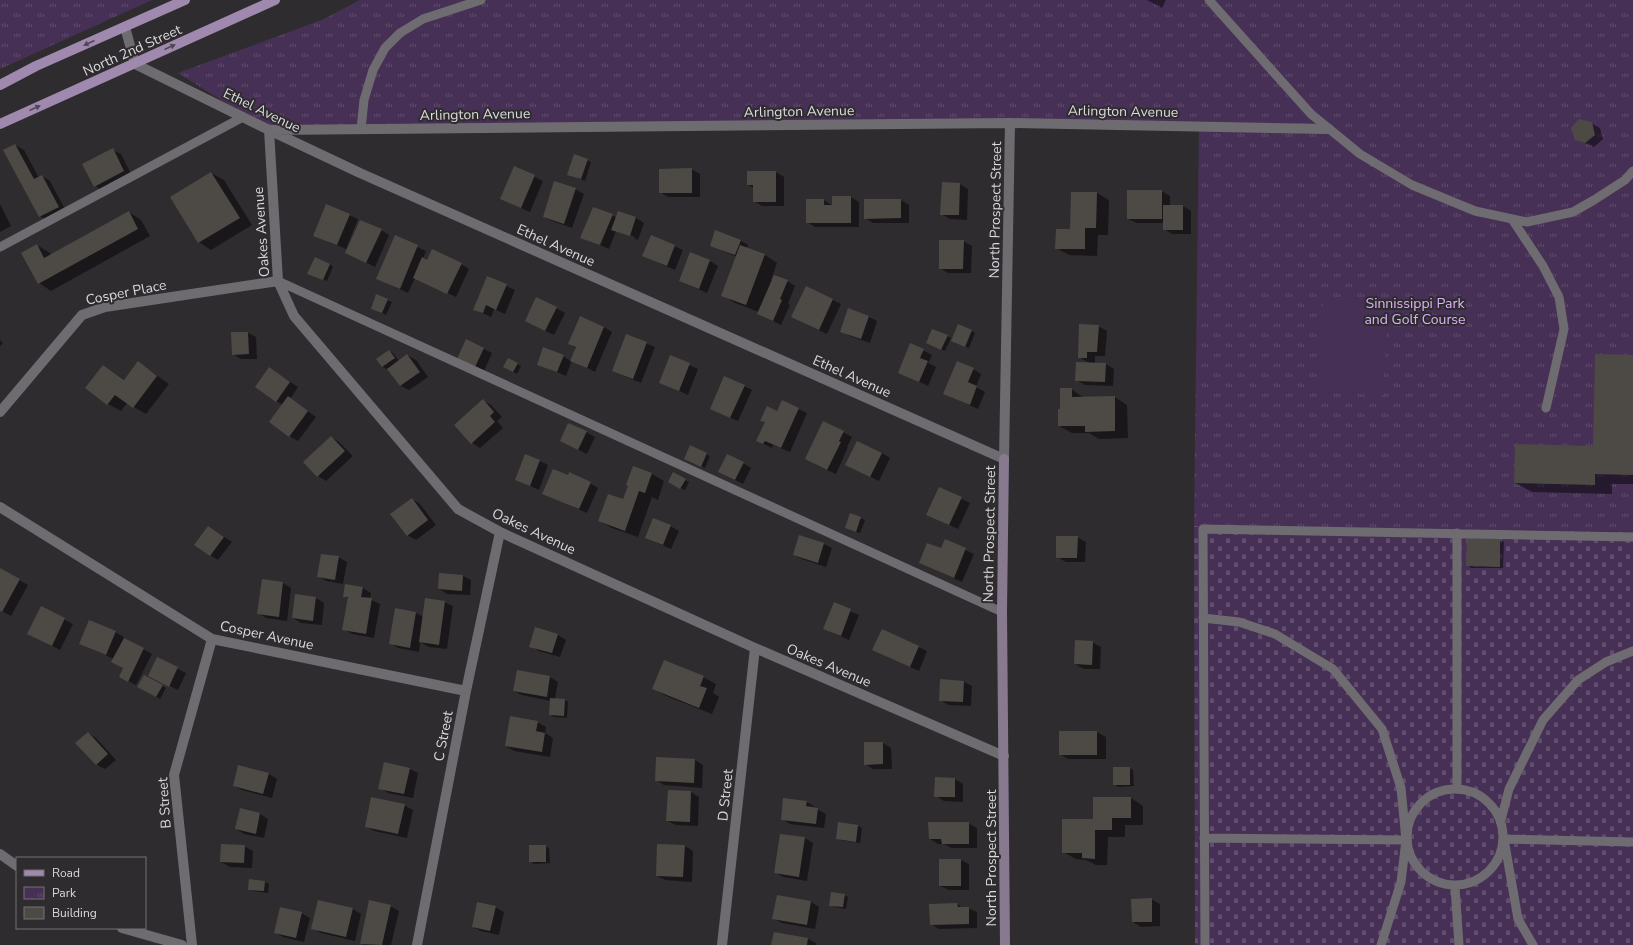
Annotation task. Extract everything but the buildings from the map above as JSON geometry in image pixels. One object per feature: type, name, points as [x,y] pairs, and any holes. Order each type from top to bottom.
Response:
[{"type":"main road","name":"North 2nd Street","points":[[0,85],[36,66],[185,0]]},
{"type":"main road","name":"North 2nd Street","points":[[0,124],[275,0]]},
{"type":"street","points":[[125,27],[135,64]]},
{"type":"street","name":"Ethel Avenue","points":[[135,64],[360,173],[1004,459]]},
{"type":"street","name":"Arlington Avenue","points":[[269,130],[1010,123],[1329,129]]},
{"type":"street","name":"North Prospect Street","points":[[1006,945],[1002,612],[1010,123]]},
{"type":"street","name":"Oakes Avenue","points":[[269,130],[278,281],[294,316],[458,508],[500,532],[755,648],[1004,756]]},
{"type":"street","name":"Cosper Place","points":[[0,412],[82,315],[105,308],[278,281]]},
{"type":"street","name":"Cosper Avenue","points":[[0,507],[212,639],[466,691]]},
{"type":"street","name":"C Street","points":[[418,945],[466,691],[500,532]]},
{"type":"street","name":"B Street","points":[[192,945],[174,775],[212,639]]},
{"type":"street","name":"D Street","points":[[722,945],[755,648]]},
{"type":"street","points":[[0,854],[16,865]]},
{"type":"street","points":[[126,929],[182,945]]},
{"type":"lane","points":[[361,129],[364,100],[373,70],[385,48],[400,33],[423,19],[481,0]]},
{"type":"lane","points":[[1209,0],[1311,114],[1360,154],[1412,185],[1475,211],[1527,222],[1573,212],[1625,180],[1633,171]]},
{"type":"lane","points":[[0,248],[243,117]]},
{"type":"lane","points":[[1512,219],[1543,266],[1559,297],[1564,329],[1546,408]]},
{"type":"lane","points":[[278,281],[1002,612]]},
{"type":"lane","points":[[1205,945],[1203,529],[1633,536]]},
{"type":"lane","points":[[1457,534],[1457,789]]},
{"type":"lane","points":[[1203,618],[1239,622],[1275,634],[1333,668],[1382,729],[1401,788],[1406,840],[1410,857],[1424,876],[1443,885],[1455,887],[1467,885],[1488,874],[1500,855],[1504,839]]},
{"type":"lane","points":[[1501,820],[1510,789],[1543,720],[1578,680],[1606,662],[1633,651]]},
{"type":"lane","points":[[1381,945],[1401,882],[1408,823],[1411,815],[1422,801],[1433,793],[1450,789],[1467,790],[1483,797],[1492,805],[1501,820],[1518,919],[1533,945]]},
{"type":"lane","points":[[1204,838],[1406,840]]},
{"type":"lane","points":[[1504,839],[1633,842]]},
{"type":"lane","points":[[1455,887],[1459,945]]},
{"type":"green space","points":[[0,0],[152,0],[0,69]]},
{"type":"green space","name":"Sinnissippi Park and Golf Course","points":[[360,0],[1633,0],[1633,532],[1194,526],[1199,127],[269,130],[178,73],[324,19]]},
{"type":"green space","points":[[1323,297],[1388,300],[1383,395],[1319,392]]},
{"type":"green space","points":[[1194,526],[1633,532],[1633,945],[1195,945]]}]
